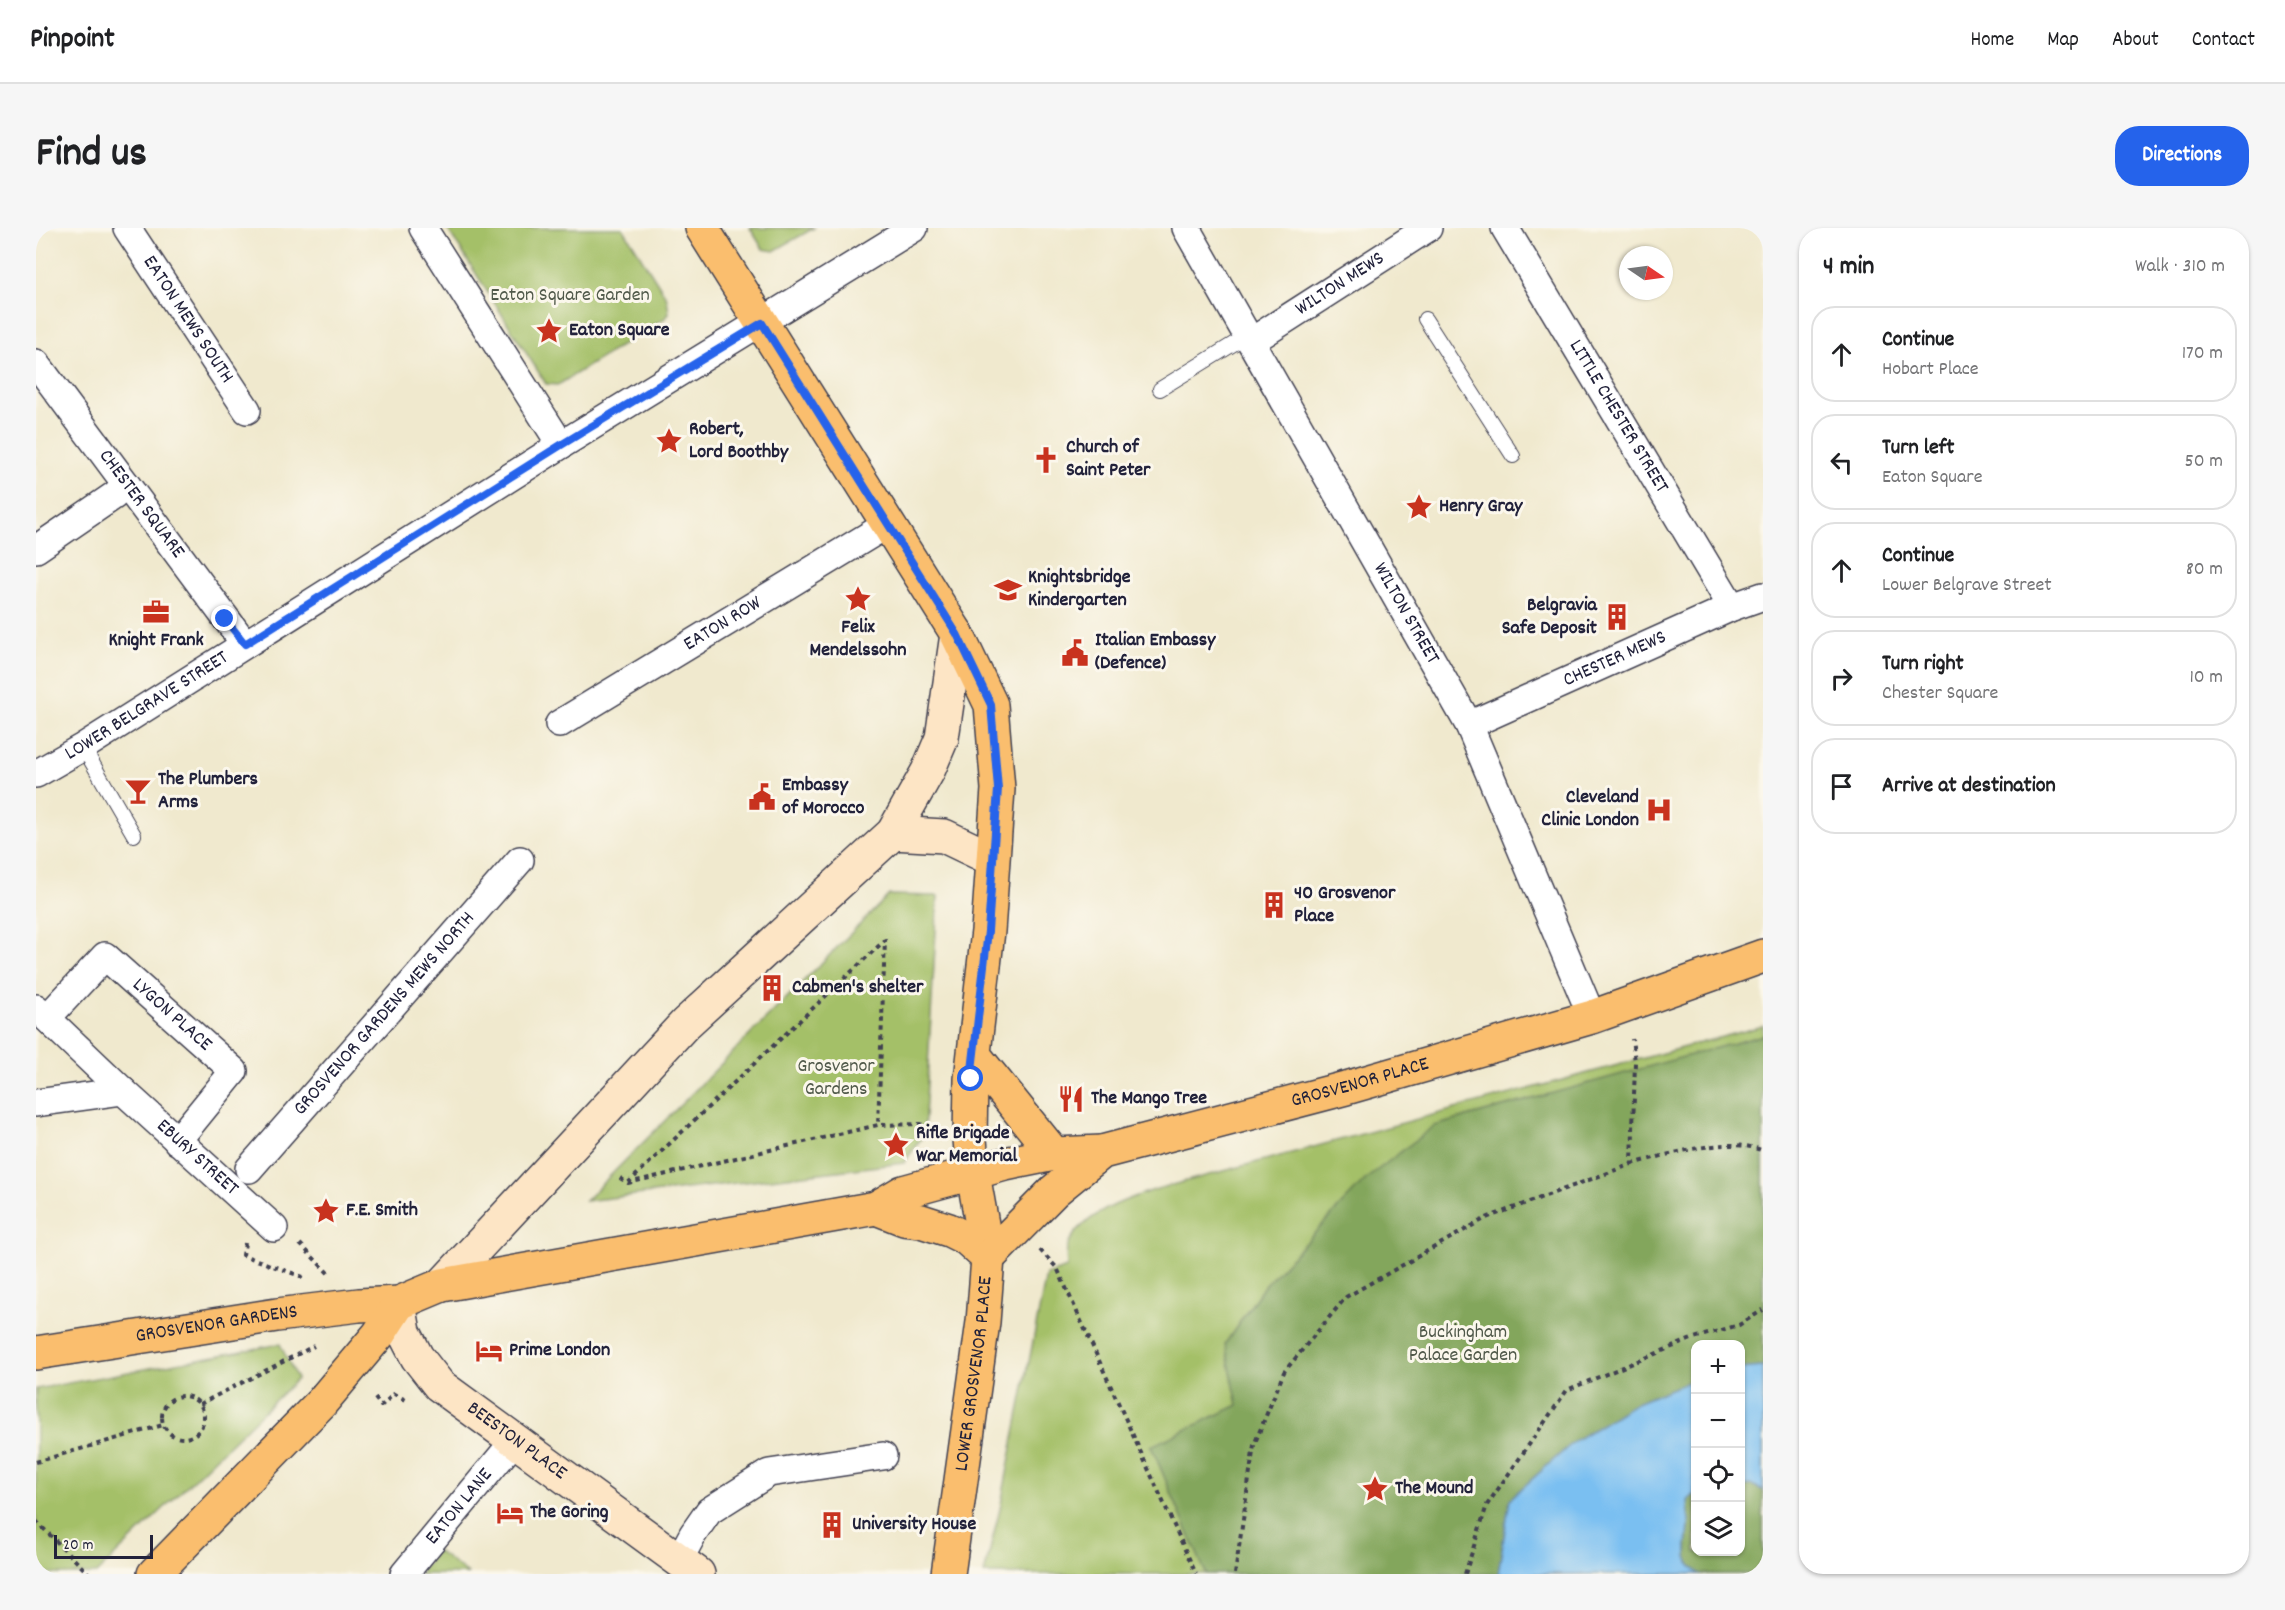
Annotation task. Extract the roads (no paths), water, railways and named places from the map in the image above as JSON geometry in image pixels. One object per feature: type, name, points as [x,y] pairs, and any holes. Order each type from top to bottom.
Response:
[{"type":"main road","points":[[702,228],[762,323]]},
{"type":"main road","name":"LOWER GROSVENOR PLACE","points":[[762,323],[957,634],[991,705],[998,789],[988,931],[971,1079],[969,1139],[988,1258],[983,1322],[948,1574]]},
{"type":"main road","name":"GROSVENOR GARDENS","points":[[442,1286],[686,1024],[893,833],[928,771],[942,738],[957,634]]},
{"type":"main road","points":[[893,833],[944,836],[992,859]]},
{"type":"main road","name":"GROSVENOR PLACE","points":[[988,1258],[1054,1191],[1102,1152],[1346,1088],[1592,1017],[1763,956]]},
{"type":"main road","points":[[975,1056],[1054,1154]]},
{"type":"main road","name":"GROSVENOR GARDENS","points":[[36,1353],[277,1314],[399,1303],[442,1286],[876,1208],[903,1192],[1005,1164],[1054,1154],[1102,1152]]},
{"type":"main road","points":[[876,1208],[904,1219],[921,1221],[949,1230],[967,1239],[988,1258]]},
{"type":"main road","points":[[154,1574],[321,1403],[379,1334],[399,1303]]},
{"type":"main road","name":"BEESTON PLACE","points":[[399,1303],[404,1332],[417,1357],[439,1385],[688,1567]]},
{"type":"street","name":"EATON MEWS SOUTH","points":[[127,228],[247,410]]},
{"type":"street","points":[[423,228],[561,445],[914,228]]},
{"type":"street","name":"WILTON STREET","points":[[1186,228],[1469,725],[1592,1017]]},
{"type":"street","name":"WILTON MEWS","points":[[1250,338],[1428,228]]},
{"type":"street","name":"LITTLE CHESTER STREET","points":[[1505,228],[1732,607]]},
{"type":"street","name":"CHESTER SQUARE","points":[[36,363],[245,644]]},
{"type":"street","name":"LOWER BELGRAVE STREET","points":[[36,774],[83,747],[561,445]]},
{"type":"street","points":[[36,549],[116,495],[126,484]]},
{"type":"street","name":"EATON ROW","points":[[559,724],[888,524]]},
{"type":"street","name":"CHESTER MEWS","points":[[1469,725],[1732,607],[1763,596]]},
{"type":"street","name":"GROSVENOR GARDENS MEWS NORTH","points":[[249,1169],[520,860]]},
{"type":"street","name":"LYGON PLACE","points":[[41,1013],[105,956],[234,1071],[177,1141]]},
{"type":"street","name":"EBURY STREET","points":[[41,1013],[177,1141],[274,1228]]},
{"type":"street","points":[[36,1103],[123,1091]]},
{"type":"street","name":"EATON LANE","points":[[404,1574],[514,1440]]},
{"type":"street","points":[[688,1567],[693,1534],[709,1511],[769,1473],[883,1456]]},
{"type":"lane","points":[[1425,320],[1513,456]]},
{"type":"lane","points":[[1160,389],[1250,338]]},
{"type":"lane","points":[[83,747],[134,835]]},
{"type":"water","points":[[1763,1367],[1763,1490],[1752,1485],[1745,1486],[1745,1369]]},
{"type":"water","points":[[1691,1381],[1691,1497],[1688,1500],[1687,1558],[1700,1574],[1498,1574],[1510,1499],[1576,1440],[1634,1404]]},
{"type":"place","name":"Eaton Square","points":[[549,331]]},
{"type":"place","name":"Robert, Lord Boothby","points":[[669,441]]},
{"type":"place","name":"Church of Saint Peter","points":[[1046,460]]},
{"type":"place","name":"Henry Gray","points":[[1419,507]]},
{"type":"place","name":"Knightsbridge Kindergarten","points":[[1008,590]]},
{"type":"place","name":"Felix Mendelssohn","points":[[858,599]]},
{"type":"place","name":"Knight Frank","points":[[156,612]]},
{"type":"place","name":"Belgravia Safe Deposit","points":[[1617,617]]},
{"type":"place","name":"Italian Embassy (Defence)","points":[[1075,653]]},
{"type":"place","name":"The Plumbers Arms","points":[[138,791]]},
{"type":"place","name":"Embassy of Morocco","points":[[762,797]]},
{"type":"place","name":"Cleveland Clinic London","points":[[1659,810]]},
{"type":"place","name":"40 Grosvenor Place","points":[[1274,905]]},
{"type":"place","name":"Cabmen's shelter","points":[[772,988]]},
{"type":"place","name":"The Mango Tree","points":[[1071,1099]]},
{"type":"place","name":"Rifle Brigade War Memorial","points":[[896,1145]]},
{"type":"place","name":"F.E. Smith","points":[[326,1211]]},
{"type":"place","name":"Prime London","points":[[489,1351]]},
{"type":"place","name":"The Mound","points":[[1375,1489]]},
{"type":"place","name":"The Goring","points":[[510,1513]]},
{"type":"place","name":"University House","points":[[832,1525]]},
{"type":"park label","name":"Eaton Square Garden","points":[[570,296]]},
{"type":"park label","name":"Grosvenor Gardens","points":[[836,1078]]},
{"type":"park label","name":"Buckingham Palace Garden","points":[[1463,1344]]}]
